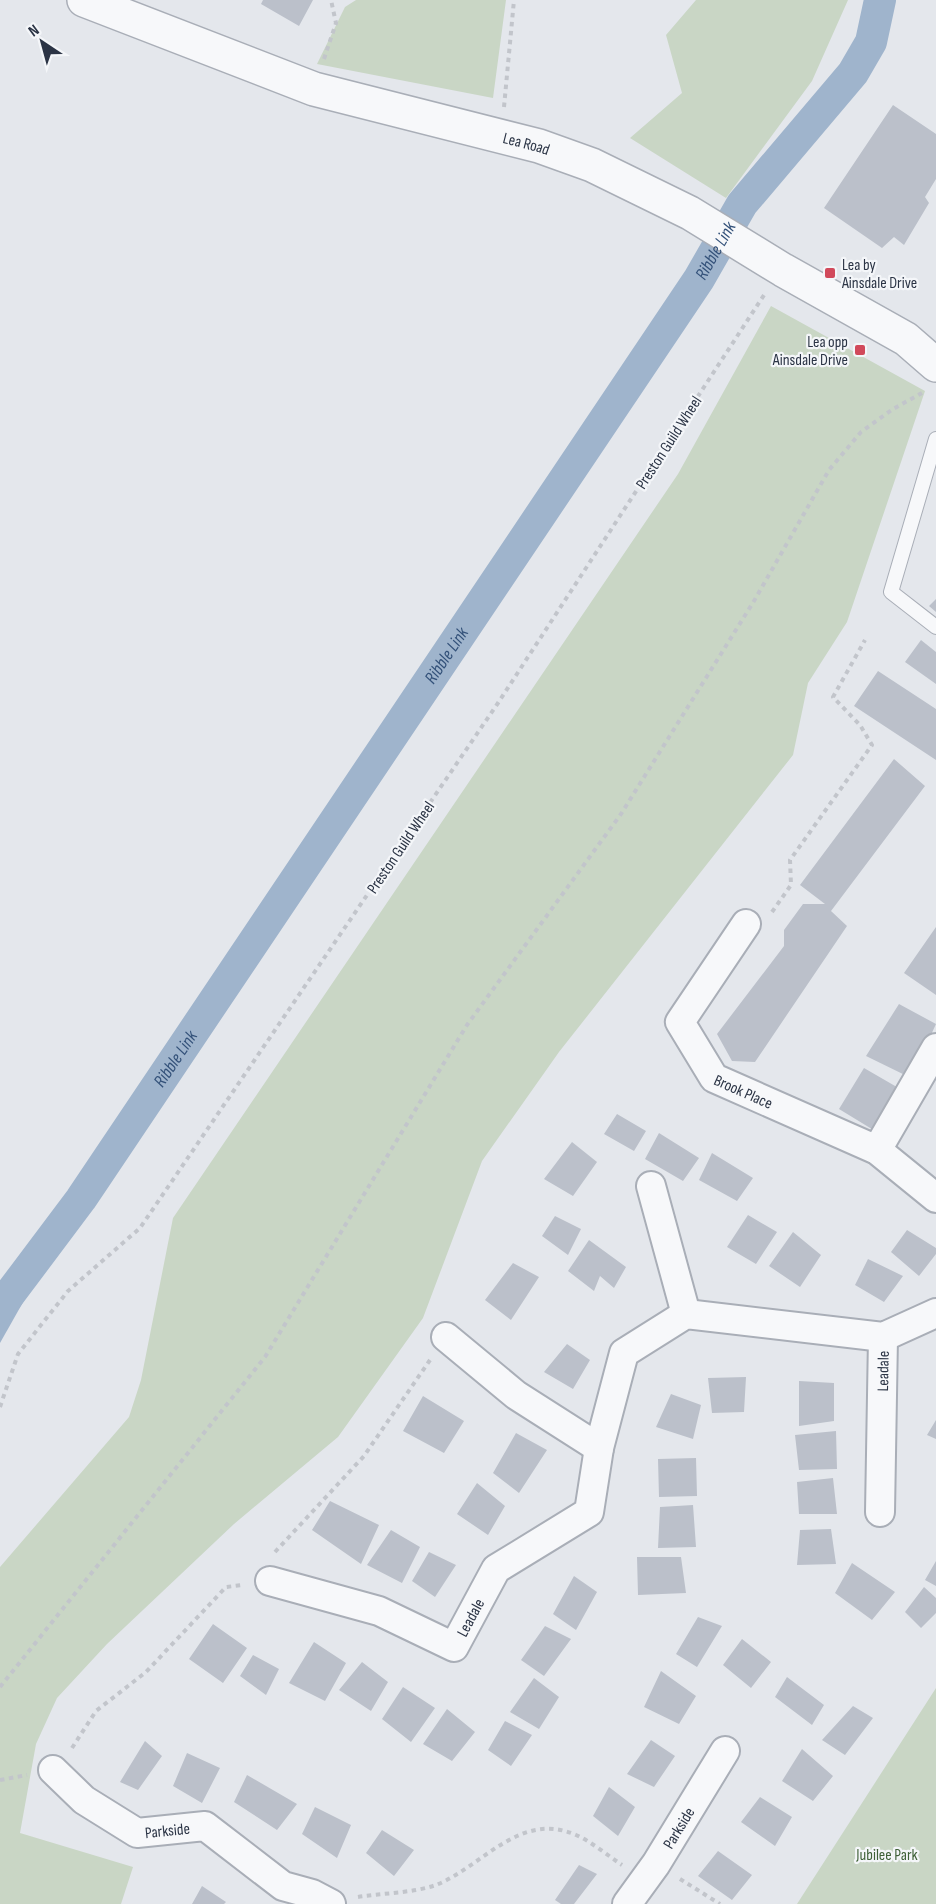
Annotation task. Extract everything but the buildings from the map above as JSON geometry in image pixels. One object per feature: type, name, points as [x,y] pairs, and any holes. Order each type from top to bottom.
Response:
[{"type":"street","name":"Lea Road","points":[[84,0],[314,88],[539,146],[592,165],[690,213],[906,339],[930,378]]},
{"type":"street","name":"Brook Place","points":[[746,924],[680,1023],[714,1078],[877,1150]]},
{"type":"street","points":[[936,1048],[877,1150],[936,1198]]},
{"type":"street","points":[[651,1186],[686,1314]]},
{"type":"street","name":"Leadale","points":[[270,1581],[379,1611],[453,1647],[496,1569],[589,1512],[599,1448],[624,1353],[686,1314],[883,1337],[936,1313]]},
{"type":"street","points":[[446,1337],[516,1395],[599,1448]]},
{"type":"street","name":"Leadale","points":[[880,1512],[883,1337]]},
{"type":"street","name":"Parkside","points":[[627,1904],[725,1751]]},
{"type":"street","name":"Parkside","points":[[53,1770],[84,1800],[137,1833],[206,1826],[278,1895],[312,1894],[339,1901]]},
{"type":"lane","points":[[936,439],[891,592],[936,627]]},
{"type":"path","points":[[314,88],[336,22],[331,0]]},
{"type":"path","points":[[501,137],[514,0]]},
{"type":"path","name":"Preston Guild Wheel","points":[[0,1407],[18,1354],[68,1291],[140,1228],[498,703],[756,306],[774,264]]},
{"type":"path","points":[[0,1687],[265,1357],[467,1024],[621,813],[754,601],[829,470],[861,432],[930,378]]},
{"type":"path","points":[[746,924],[758,931],[791,885],[790,860],[872,745],[860,725],[833,697],[865,640]]},
{"type":"path","points":[[0,1780],[53,1770],[69,1752],[96,1711],[146,1672],[226,1587],[270,1581],[264,1563],[363,1456],[446,1337]]},
{"type":"path","points":[[339,1901],[434,1885],[469,1868],[501,1843],[527,1831],[550,1829],[575,1834],[720,1904]]},
{"type":"green space","points":[[356,0],[506,0],[493,98],[317,64],[345,7]]},
{"type":"green space","points":[[696,0],[848,0],[812,81],[726,198],[630,138],[682,93],[666,35]]},
{"type":"green space","points":[[771,306],[925,391],[847,622],[808,683],[793,755],[559,1052],[482,1161],[423,1318],[338,1437],[234,1524],[107,1644],[57,1698],[36,1744],[20,1833],[133,1867],[121,1904],[0,1904],[0,1567],[129,1417],[141,1380],[173,1218],[678,474]]},
{"type":"green space","name":"Jubilee Park","points":[[936,1688],[936,1904],[797,1904]]},
{"type":"water","points":[[0,1287],[26,1297],[0,1343]]},
{"type":"waterway","name":"Ribble Link","points":[[0,1307],[81,1199],[699,279],[742,204],[853,73],[871,42],[880,0]]},
{"type":"place","name":"Lea by Ainsdale Drive","points":[[830,273]]},
{"type":"place","name":"Lea opp Ainsdale Drive","points":[[860,350]]}]
